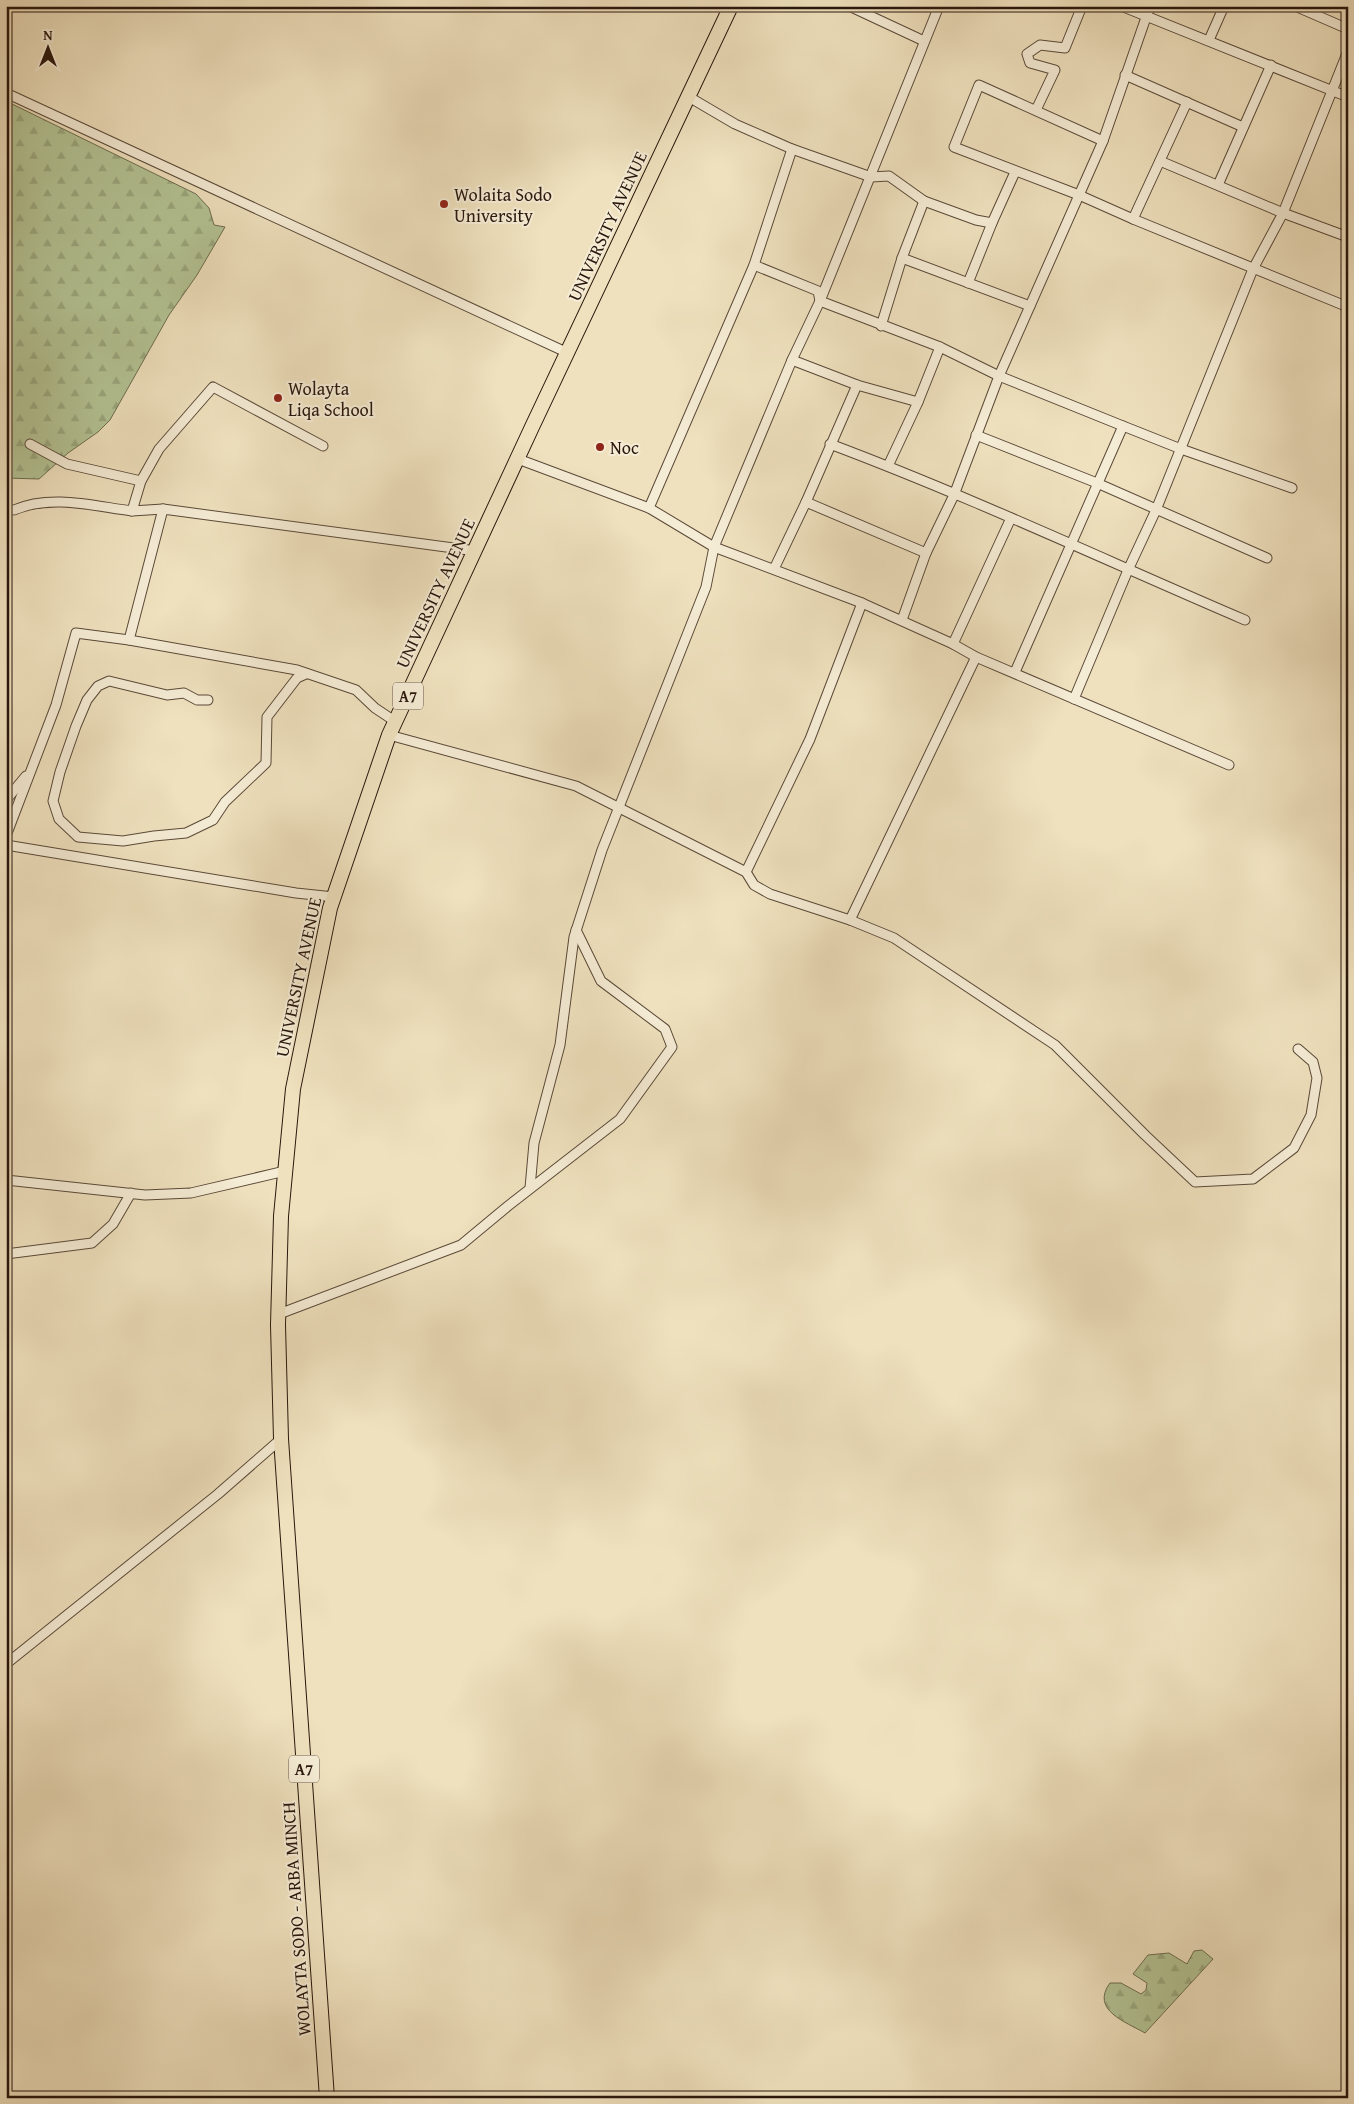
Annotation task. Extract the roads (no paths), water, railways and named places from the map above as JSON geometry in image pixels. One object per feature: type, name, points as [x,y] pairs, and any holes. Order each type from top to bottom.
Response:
[{"type":"highway","name":"UNIVERSITY AVENUE","points":[[281,1439],[278,1314],[281,1216],[285,1171],[293,1089],[330,908],[389,735],[731,6]]},
{"type":"highway","name":"WOLAYTA SODO - ARBA MINCH","points":[[281,1439],[320,1984],[326,2098]]},
{"type":"street","points":[[849,6],[865,10],[924,41]]},
{"type":"street","points":[[530,1188],[534,1143],[560,1045],[576,930],[602,850],[706,587],[714,546],[792,360],[820,301],[939,6]]},
{"type":"street","points":[[1036,110],[1054,70],[1030,63],[1027,54],[1040,45],[1065,48],[1082,6]]},
{"type":"street","points":[[1121,6],[1348,97]]},
{"type":"street","points":[[902,620],[926,553],[954,495],[999,376],[1103,140],[1150,6]]},
{"type":"street","points":[[1209,40],[1224,6]]},
{"type":"street","points":[[1295,6],[1348,30]]},
{"type":"street","points":[[1074,699],[1128,570],[1156,510],[1253,269],[1283,213],[1348,51]]},
{"type":"street","points":[[1218,185],[1272,65]]},
{"type":"street","points":[[1126,75],[1243,127]]},
{"type":"street","points":[[1103,140],[979,85],[954,147],[1079,195],[1348,307]]},
{"type":"street","points":[[6,93],[568,354]]},
{"type":"street","points":[[689,97],[735,124],[792,149],[871,177],[889,176],[924,201],[976,220],[992,223]]},
{"type":"street","points":[[1133,219],[1187,102]]},
{"type":"street","points":[[650,508],[754,265],[792,149]]},
{"type":"street","points":[[1160,161],[1283,213],[1347,235]]},
{"type":"street","points":[[968,283],[1015,172]]},
{"type":"street","points":[[881,326],[902,258],[924,201]]},
{"type":"street","points":[[902,258],[1030,306]]},
{"type":"street","points":[[754,265],[818,291],[820,301]]},
{"type":"street","points":[[820,301],[881,326],[940,347],[999,376],[1181,449],[1292,488]]},
{"type":"street","points":[[888,466],[918,402],[940,347]]},
{"type":"street","points":[[792,360],[857,386],[918,402]]},
{"type":"street","points":[[774,569],[857,386]]},
{"type":"street","points":[[132,511],[141,481],[159,449],[213,387],[323,446]]},
{"type":"street","points":[[1014,672],[1123,426]]},
{"type":"street","points":[[976,435],[1097,483],[1267,558]]},
{"type":"street","points":[[30,444],[67,464],[141,481]]},
{"type":"street","points":[[830,444],[888,466],[1011,518],[1245,620]]},
{"type":"street","points":[[518,459],[650,508],[714,546],[902,620],[976,657],[1229,765]]},
{"type":"street","points":[[14,510],[28,504],[48,501],[132,511],[163,508],[476,550]]},
{"type":"street","points":[[806,502],[926,553]]},
{"type":"street","points":[[129,640],[163,508]]},
{"type":"street","points":[[953,644],[1011,518]]},
{"type":"street","points":[[746,872],[810,739],[862,603]]},
{"type":"street","points":[[6,836],[56,705],[76,633],[129,640],[297,670],[356,690],[375,708],[396,722]]},
{"type":"street","points":[[850,920],[976,657]]},
{"type":"street","points":[[208,700],[197,700],[184,693],[167,695],[109,681],[98,686],[83,708],[60,772],[53,801],[59,819],[78,837],[123,841],[154,836],[186,834],[212,820],[225,802],[266,763],[267,717],[296,678],[306,674]]},
{"type":"street","points":[[389,735],[576,786],[746,872],[754,885],[770,894],[850,920],[894,938],[1055,1044],[1145,1135],[1195,1182],[1253,1179],[1294,1148],[1311,1115],[1317,1078],[1313,1062],[1298,1048]]},
{"type":"street","points":[[8,795],[31,770]]},
{"type":"street","points":[[6,845],[296,893],[334,897]]},
{"type":"street","points":[[278,1314],[461,1245],[620,1118],[672,1047],[665,1029],[601,980],[576,930]]},
{"type":"street","points":[[6,1180],[145,1195],[191,1193],[285,1171]]},
{"type":"street","points":[[6,1254],[92,1243],[113,1224],[131,1193]]},
{"type":"street","points":[[6,1664],[218,1494],[281,1439]]},
{"type":"place","name":"Wolaita Sodo University","points":[[444,204]]},
{"type":"place","name":"Wolayta Liqa School","points":[[278,398]]},
{"type":"place","name":"Noc","points":[[600,447]]}]
